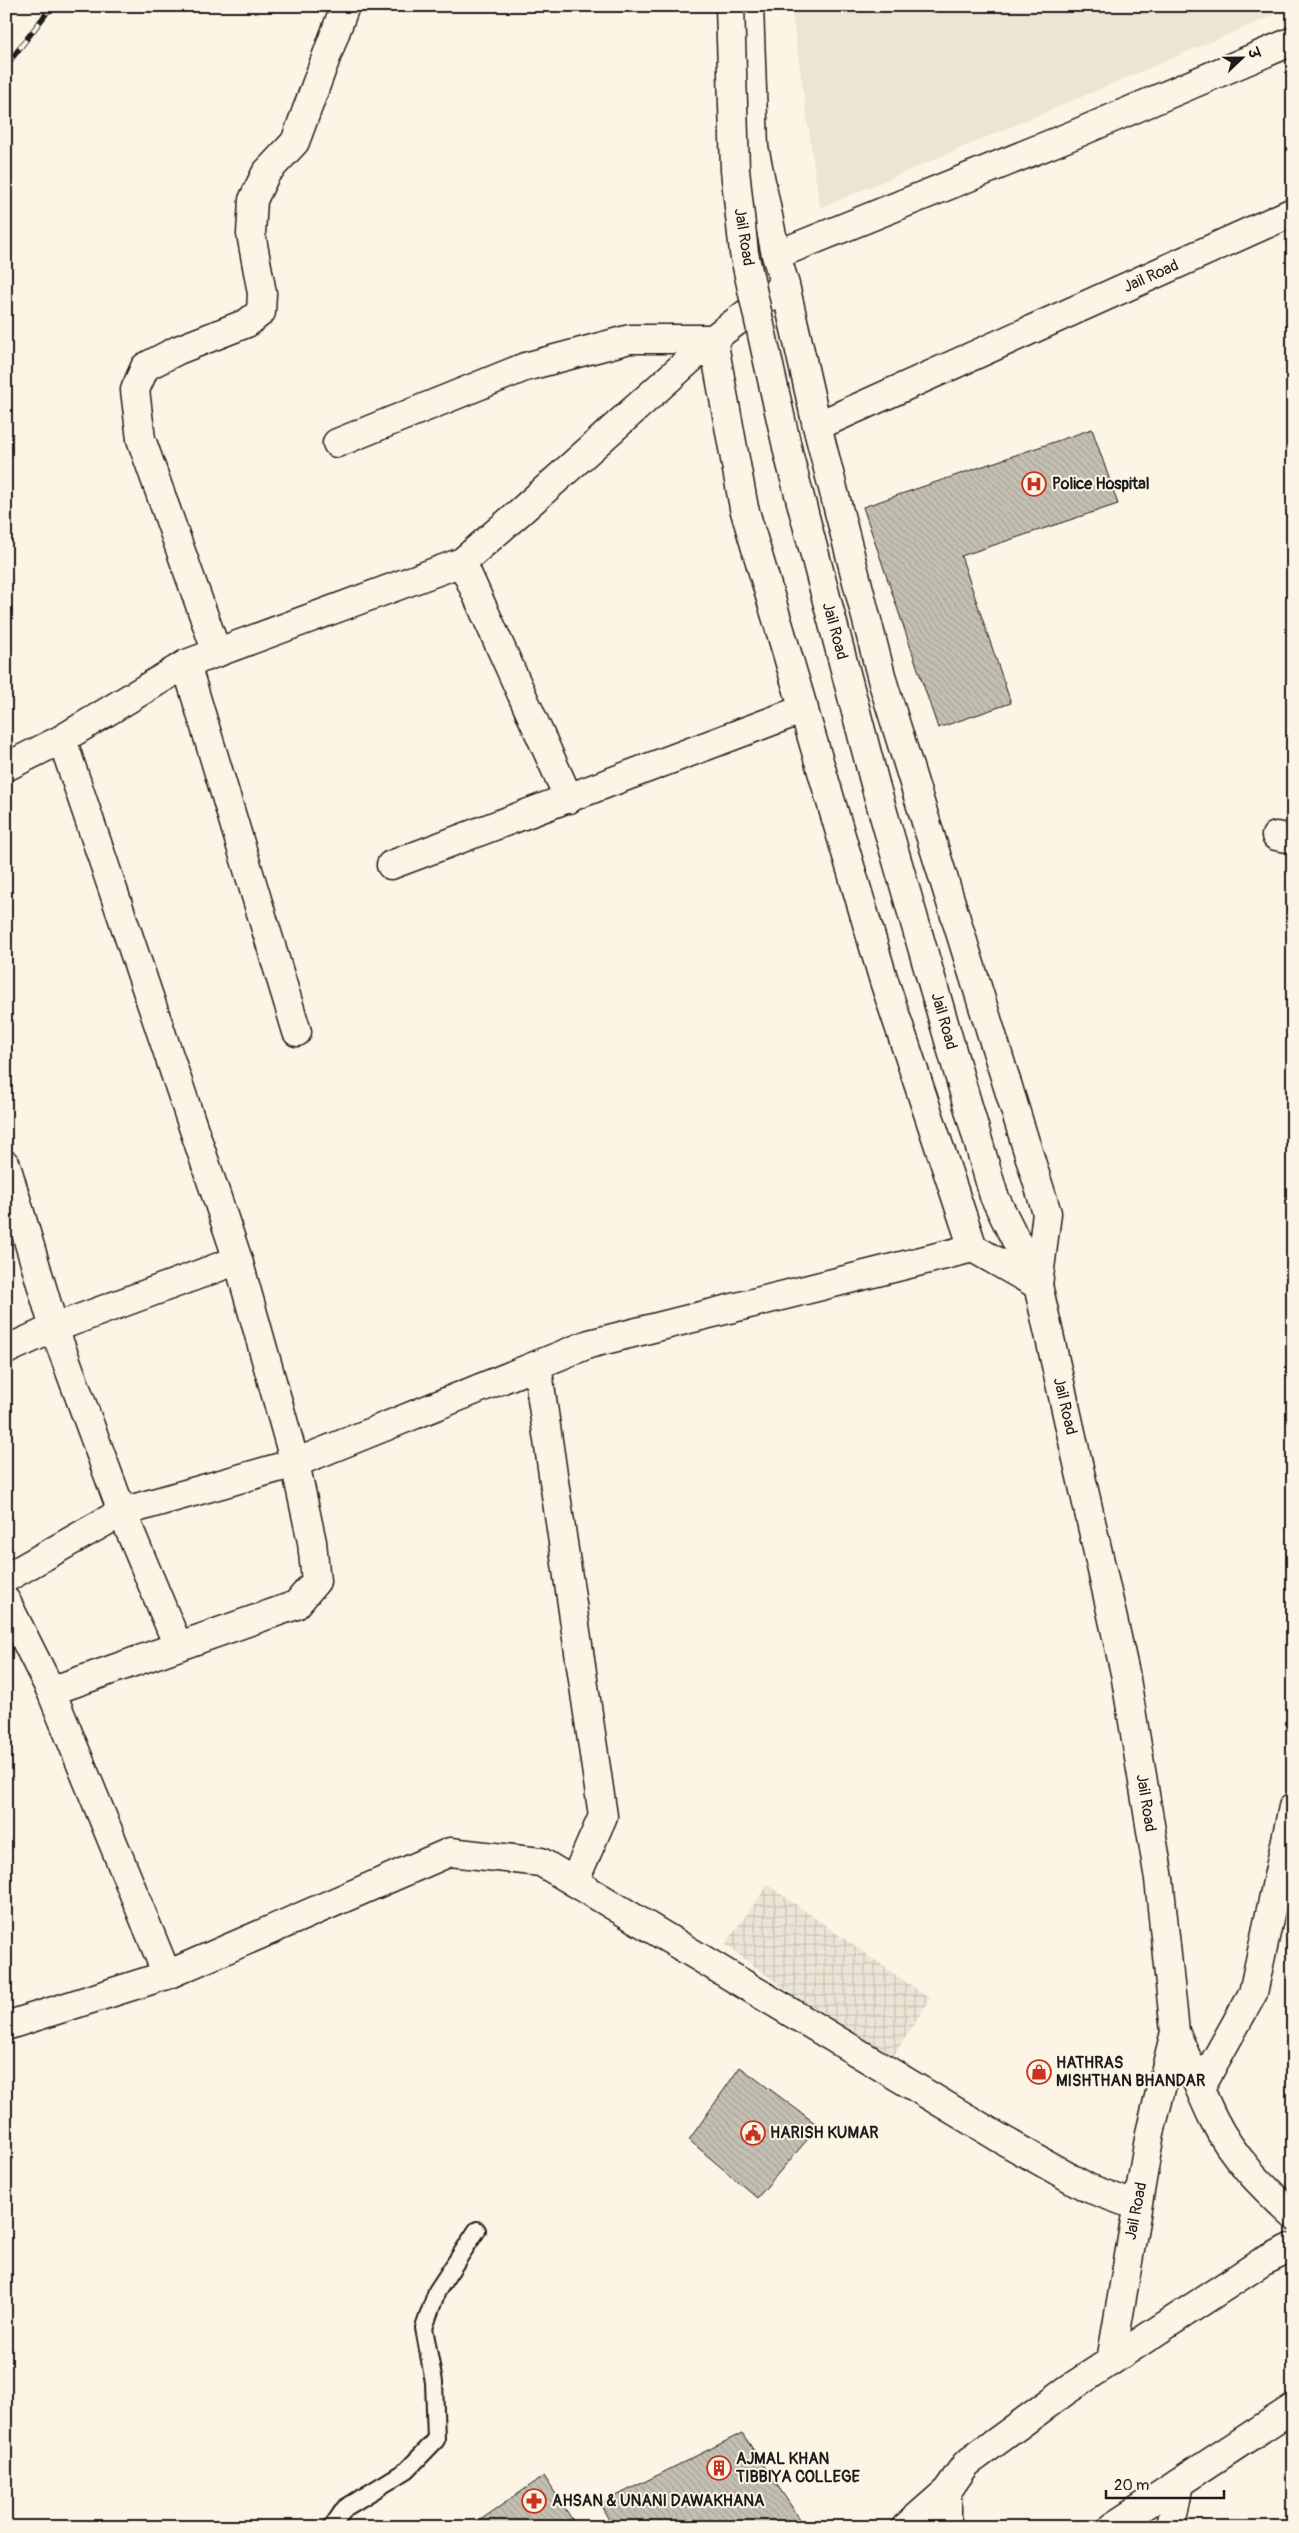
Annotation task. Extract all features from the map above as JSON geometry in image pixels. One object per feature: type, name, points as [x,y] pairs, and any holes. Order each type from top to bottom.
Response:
[{"type":"street","points":[[217,653],[141,439],[135,390],[145,367],[178,350],[247,323],[261,312],[262,293],[251,234],[253,200],[266,173],[295,142],[345,6]]},
{"type":"street","name":"Jail Road","points":[[730,6],[735,170],[744,253],[789,456],[876,788],[994,1196],[1038,1285],[1125,1673],[1159,1879],[1175,2032],[1215,2122],[1251,2176],[1293,2215]]},
{"type":"street","points":[[713,339],[744,508],[884,981],[973,1248],[1038,1285],[1047,1213],[883,684],[817,426],[785,285],[776,255],[754,147],[749,6]]},
{"type":"street","points":[[776,255],[1074,135],[1293,41]]},
{"type":"street","name":"Jail Road","points":[[817,426],[1293,212]]},
{"type":"street","points":[[6,767],[62,740],[186,664],[462,562],[713,339],[785,285]]},
{"type":"street","points":[[337,443],[525,367],[630,340],[713,339]]},
{"type":"street","points":[[462,562],[569,799]]},
{"type":"street","points":[[186,664],[297,1032]]},
{"type":"street","points":[[391,866],[804,709]]},
{"type":"street","points":[[51,1691],[296,1605],[316,1581],[312,1542],[295,1463],[238,1260],[62,740]]},
{"type":"street","points":[[6,1165],[54,1328],[122,1512],[178,1646]]},
{"type":"street","points":[[6,1578],[122,1512],[295,1463],[590,1344],[973,1248]]},
{"type":"street","points":[[6,1350],[54,1328],[238,1260]]},
{"type":"street","points":[[537,1365],[603,1816],[574,1882]]},
{"type":"street","points":[[6,1602],[51,1691],[168,1976]]},
{"type":"street","points":[[1200,2088],[1253,1993],[1293,1807]]},
{"type":"street","points":[[6,2026],[168,1976],[450,1852],[541,1862],[1003,2140],[1088,2188],[1137,2206]]},
{"type":"street","name":"Jail Road","points":[[1111,2361],[1150,2134],[1175,2032]]},
{"type":"street","points":[[906,2527],[947,2491],[966,2464],[996,2440],[1111,2361],[1262,2262],[1293,2247]]},
{"type":"street","points":[[1112,2527],[1293,2408]]},
{"type":"street","points":[[1171,2527],[1179,2483]]},
{"type":"street","points":[[947,2491],[947,2527]]},
{"type":"lane","points":[[332,2527],[346,2508],[407,2470],[436,2440],[434,2382],[424,2328],[437,2291],[477,2230]]},
{"type":"shaded area","points":[[791,6],[1293,6],[1293,7],[820,208]]},
{"type":"shaded area","points":[[768,1885],[930,1999],[887,2066],[725,1944]]},
{"type":"building","points":[[1092,429],[1118,504],[961,556],[1011,703],[938,728],[863,507]]},
{"type":"building","name":"HARISH KUMAR","points":[[740,2067],[819,2126],[757,2198],[689,2140]]},
{"type":"building","name":"AJMAL KHAN TIBBIYA COLLEGE","points":[[742,2433],[804,2525],[613,2527],[600,2504]]},
{"type":"building","name":"AHSAN & UNANI DAWAKHANA","points":[[544,2476],[577,2527],[470,2527]]},
{"type":"railway","points":[[6,66],[52,6]]},
{"type":"place","name":"Police Hospital","points":[[1034,484]]},
{"type":"place","name":"HATHRAS MISHTHAN BHANDAR","points":[[1039,2072]]},
{"type":"place","name":"HARISH KUMAR","points":[[753,2133]]},
{"type":"place","name":"AJMAL KHAN TIBBIYA COLLEGE","points":[[719,2468]]},
{"type":"place","name":"AHSAN & UNANI DAWAKHANA","points":[[534,2501]]}]
